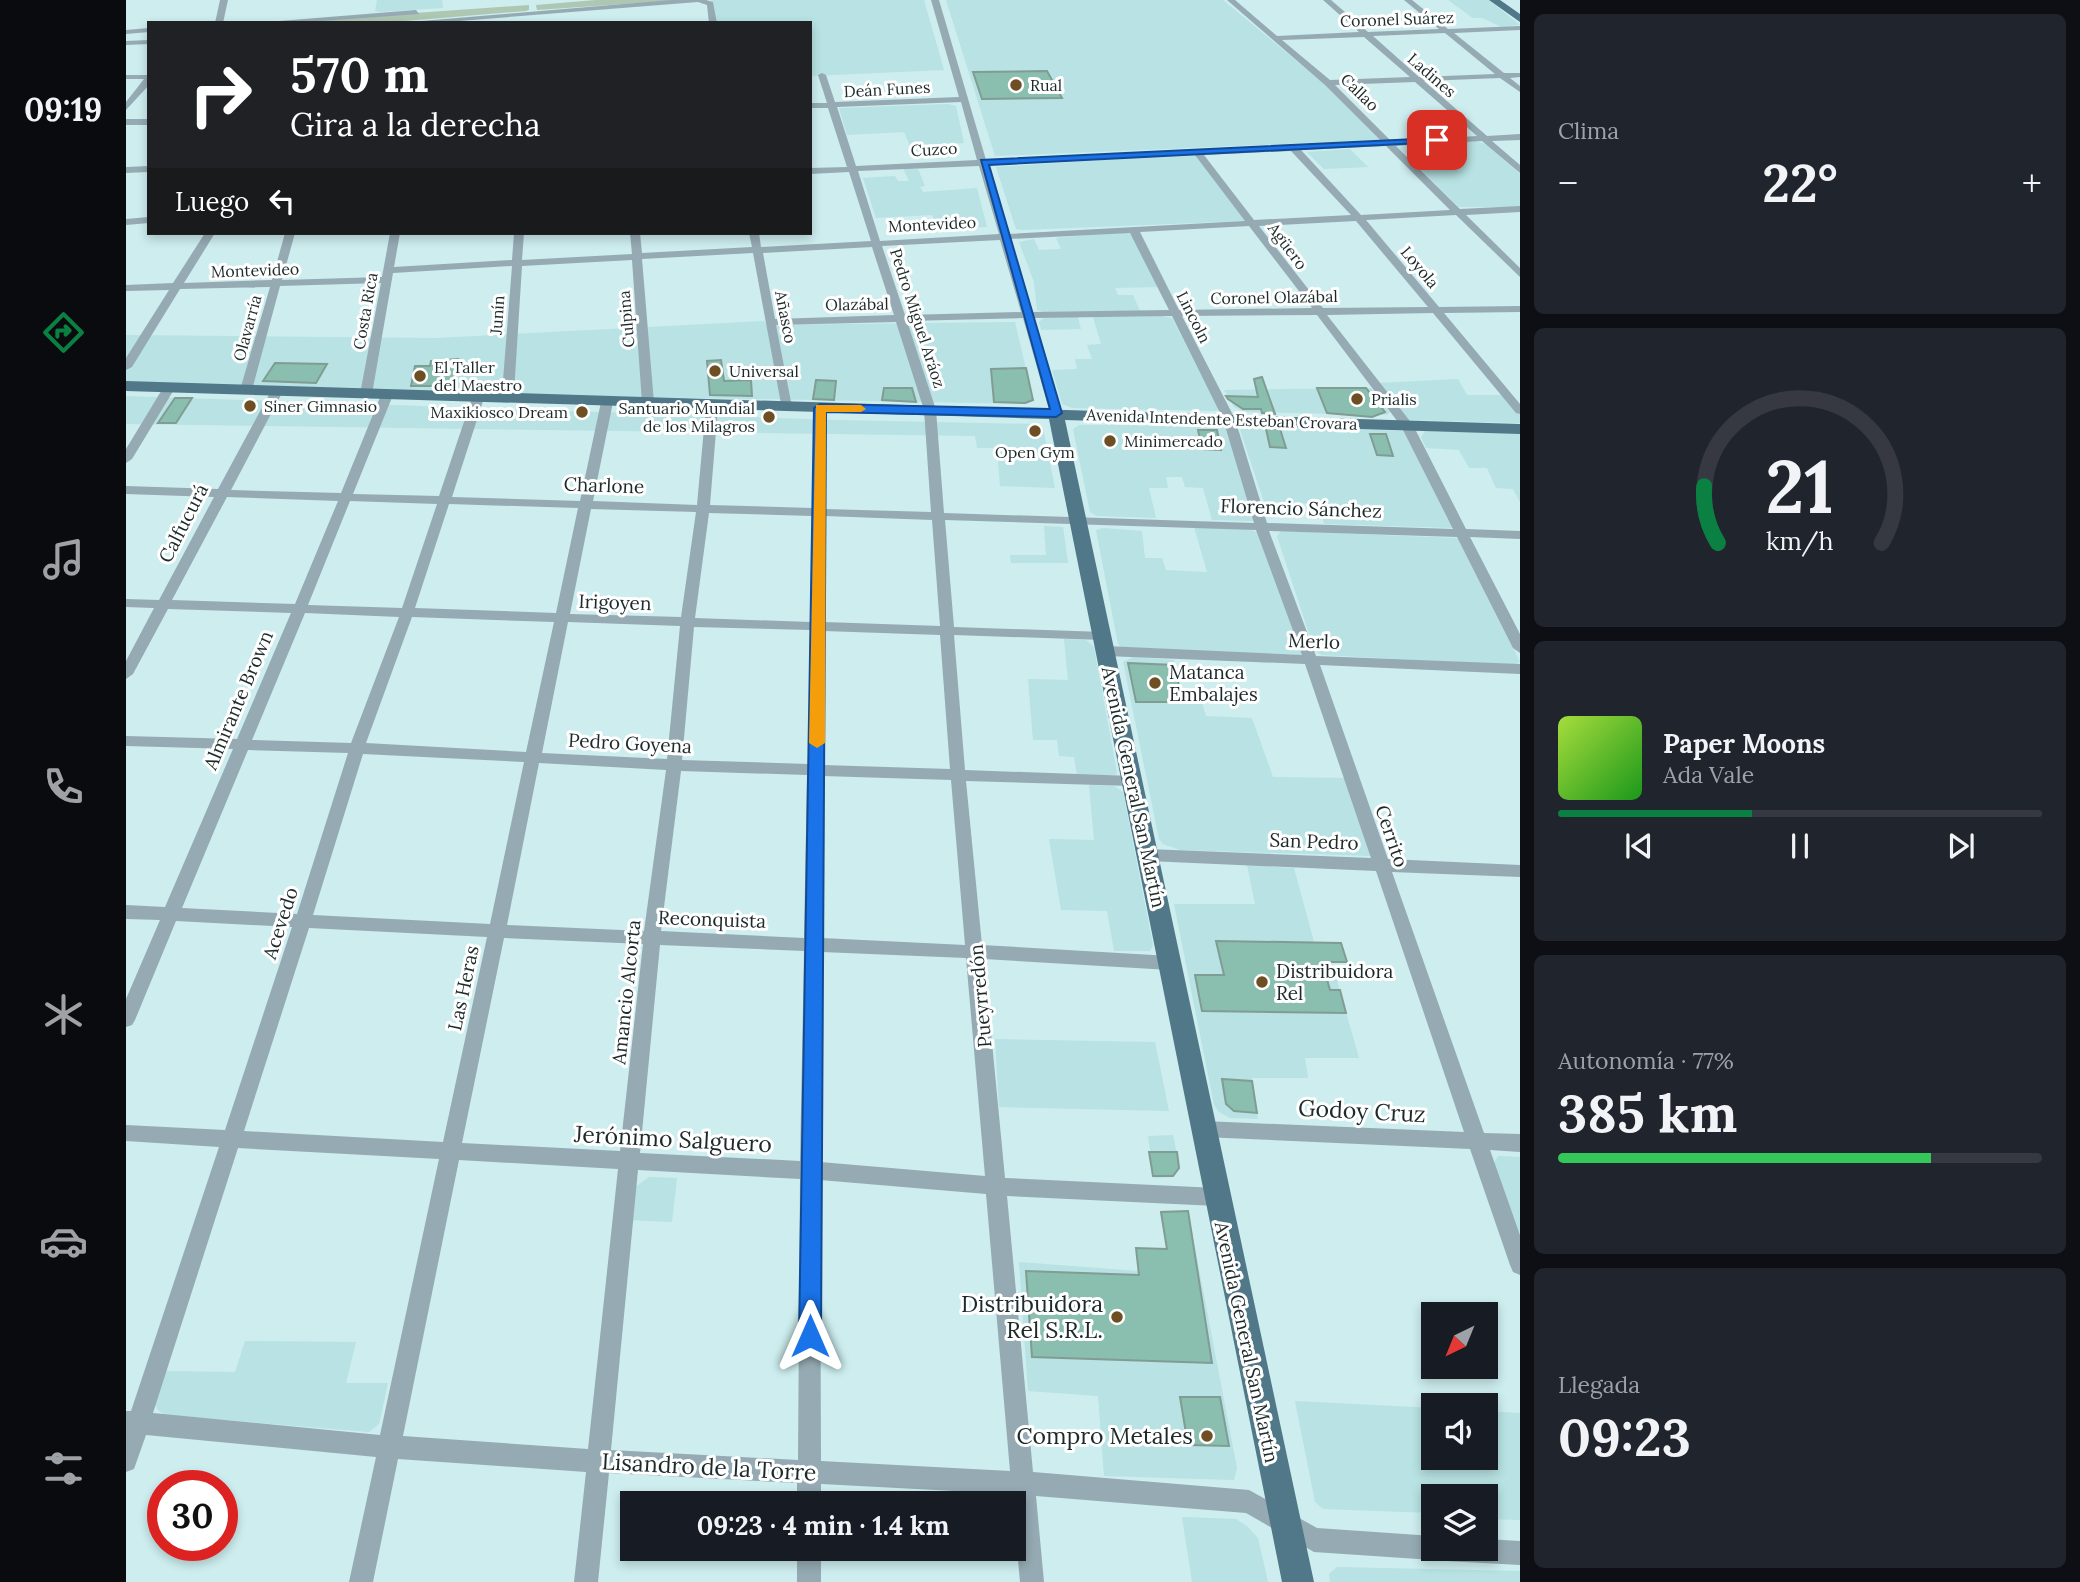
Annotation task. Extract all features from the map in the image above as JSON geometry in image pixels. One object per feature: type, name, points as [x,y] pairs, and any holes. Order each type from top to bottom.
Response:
[{"type":"main road","points":[[1494,0],[1520,19]]},
{"type":"main road","name":"Avenida Intendente Esteban Crovara","points":[[126,386],[1520,429]]},
{"type":"main road","name":"Avenida General San Martín","points":[[1056,413],[1298,1582]]},
{"type":"street","points":[[219,21],[223,0]]},
{"type":"street","points":[[440,21],[578,0]]},
{"type":"street","name":"Avenida General San Martín","points":[[935,0],[1056,413]]},
{"type":"street","name":"Callao","points":[[1231,0],[1328,83],[1520,274]]},
{"type":"street","name":"Ladines","points":[[1327,0],[1520,170]]},
{"type":"street","points":[[1408,0],[1520,90]]},
{"type":"street","points":[[487,7],[514,5],[531,8],[620,10],[704,1],[710,4],[713,21]]},
{"type":"street","points":[[531,8],[531,21]]},
{"type":"street","points":[[276,21],[369,11],[421,11]]},
{"type":"street","name":"Coronel Suárez","points":[[1276,38],[1520,28]]},
{"type":"street","points":[[126,32],[147,30]]},
{"type":"street","points":[[126,43],[147,42]]},
{"type":"street","name":"Pedro Miguel Aráoz","points":[[822,75],[930,410]]},
{"type":"street","points":[[1328,83],[1520,75]]},
{"type":"street","points":[[126,77],[147,78]]},
{"type":"street","points":[[126,107],[147,81]]},
{"type":"street","name":"Deán Funes","points":[[812,107],[965,99]]},
{"type":"street","points":[[126,122],[147,122]]},
{"type":"street","name":"Cuzco","points":[[812,171],[1520,137]]},
{"type":"street","name":"Loyola","points":[[1292,146],[1359,218],[1520,411]]},
{"type":"street","name":"Agüero","points":[[1196,151],[1407,425],[1520,648]]},
{"type":"street","points":[[126,170],[147,169]]},
{"type":"street","name":"Montevideo","points":[[126,288],[274,286],[517,262],[1520,209]]},
{"type":"street","points":[[126,222],[147,220]]},
{"type":"street","name":"Lincoln","points":[[1133,229],[1229,419]]},
{"type":"street","points":[[126,367],[209,235]]},
{"type":"street","name":"Olavarría","points":[[246,390],[289,235]]},
{"type":"street","name":"Costa Rica","points":[[366,394],[395,235]]},
{"type":"street","name":"Junín","points":[[504,399],[508,393],[519,235]]},
{"type":"street","name":"Culpina","points":[[635,235],[648,403]]},
{"type":"street","name":"Añasco","points":[[754,235],[786,407]]},
{"type":"street","name":"Coronel Olazábal","points":[[1028,315],[1520,309]]},
{"type":"street","name":"Olazábal","points":[[771,322],[1028,315]]},
{"type":"street","points":[[126,459],[169,388]]},
{"type":"street","name":"Calfucurá","points":[[126,674],[276,391]]},
{"type":"street","name":"Almirante Brown","points":[[126,1020],[387,395]]},
{"type":"street","name":"Acevedo","points":[[126,1461],[132,1423],[232,1138],[357,748],[407,613],[478,398]]},
{"type":"street","name":"Las Heras","points":[[361,1582],[607,402]]},
{"type":"street","name":"Amancio Alcorta","points":[[586,1582],[652,938],[674,765],[687,624],[703,508],[712,406]]},
{"type":"street","points":[[809,1491],[810,1171],[820,408]]},
{"type":"street","name":"Pueyrredón","points":[[930,410],[958,774],[1032,1582]]},
{"type":"street","name":"Cerrito","points":[[1229,419],[1261,526],[1311,660],[1520,1265]]},
{"type":"street","name":"Charlone","points":[[126,490],[346,495],[1080,521]]},
{"type":"street","name":"Florencio Sánchez","points":[[1080,521],[1520,536]]},
{"type":"street","name":"Irigoyen","points":[[126,603],[947,632],[1104,643]]},
{"type":"street","name":"Merlo","points":[[1104,643],[1311,660],[1520,669]]},
{"type":"street","name":"Pedro Goyena","points":[[126,741],[357,748],[674,765],[1132,781]]},
{"type":"street","name":"San Pedro","points":[[1148,855],[1520,870]]},
{"type":"street","name":"Reconquista","points":[[126,912],[976,952],[1170,964]]},
{"type":"street","name":"Godoy Cruz","points":[[1203,1129],[1520,1143]]},
{"type":"street","name":"Jerónimo Salguero","points":[[126,1133],[810,1171],[995,1186],[1217,1197]]},
{"type":"street","name":"Lisandro de la Torre","points":[[132,1423],[389,1447],[1023,1483],[1249,1502],[1314,1540],[1421,1547]]},
{"type":"street","points":[[1498,1552],[1520,1553]]},
{"type":"street","points":[[809,1561],[809,1582]]},
{"type":"shaded area","points":[[377,0],[442,0],[443,8],[380,12],[375,11]]},
{"type":"shaded area","points":[[710,0],[924,0],[944,70],[812,76],[812,21],[717,21],[713,2]]},
{"type":"shaded area","points":[[946,0],[1223,0],[1322,82],[1379,140],[995,156]]},
{"type":"shaded area","points":[[1448,0],[1489,0],[1520,25],[1502,27],[1482,18],[1473,18]]},
{"type":"shaded area","points":[[948,104],[956,106],[964,143],[910,146],[904,132],[847,135],[839,108]]},
{"type":"shaded area","points":[[1472,140],[1486,144],[1520,174],[1520,207],[1459,207],[1398,147]]},
{"type":"shaded area","points":[[1350,149],[1368,167],[1324,169],[1307,152]]},
{"type":"shaded area","points":[[1192,154],[1197,156],[1245,221],[1016,229],[996,167]]},
{"type":"shaded area","points":[[903,168],[918,169],[925,186],[920,187],[923,192],[977,188],[987,227],[965,228],[962,222],[936,223],[932,215],[876,218],[863,178],[895,176],[898,181],[909,181]]},
{"type":"shaded area","points":[[1123,231],[1133,235],[1159,287],[1115,288],[1118,295],[1133,295],[1140,311],[1037,310],[1034,282],[1019,242],[1034,239],[1039,250],[1061,249],[1056,238]]},
{"type":"shaded area","points":[[1045,317],[1078,317],[1081,329],[1041,330],[1039,322]]},
{"type":"shaded area","points":[[1093,317],[1172,318],[1218,408],[1217,411],[1072,408],[1062,404],[1052,370],[1077,369],[1075,359],[1092,359],[1087,345],[1101,344]]},
{"type":"shaded area","points":[[765,321],[766,325],[1015,322],[1033,399],[1027,404],[486,394],[126,382],[126,335],[436,338]]},
{"type":"shaded area","points":[[1458,379],[1467,395],[1505,395],[1520,413],[1520,423],[1408,420],[1377,383]]},
{"type":"shaded area","points":[[1371,388],[1390,412],[1387,415],[1244,412],[1234,407],[1224,390]]},
{"type":"shaded area","points":[[126,396],[837,420],[1036,424],[1043,428],[1055,488],[1000,486],[997,448],[977,448],[975,436],[126,424]]},
{"type":"shaded area","points":[[1215,424],[1226,428],[1255,519],[1212,520],[1203,488],[1185,487],[1182,477],[1166,477],[1168,488],[1149,488],[1156,518],[1097,516],[1090,512],[1073,429],[1079,425]]},
{"type":"shaded area","points":[[1247,425],[1403,431],[1410,435],[1454,528],[1324,524],[1318,504],[1264,502],[1240,430]]},
{"type":"shaded area","points":[[1425,431],[1520,433],[1520,502],[1513,489],[1496,488],[1487,468],[1469,468],[1459,450],[1426,448],[1421,437]]},
{"type":"shaded area","points":[[1044,526],[1063,527],[1068,563],[1011,563],[1010,555],[1046,555]]},
{"type":"shaded area","points":[[1194,527],[1249,529],[1259,533],[1303,652],[1301,655],[1121,647],[1118,644],[1096,530],[1103,528],[1142,531],[1145,558],[1162,558],[1166,570],[1207,572]]},
{"type":"shaded area","points":[[1281,531],[1457,538],[1463,544],[1520,662],[1514,665],[1321,655],[1314,649],[1277,536]]},
{"type":"shaded area","points":[[1064,639],[1086,640],[1094,647],[1117,773],[1115,775],[1077,775],[1074,757],[1059,756],[1057,740],[1033,740],[1028,679],[1068,680]]},
{"type":"shaded area","points":[[1133,657],[1174,660],[1182,702],[1202,703],[1206,716],[1252,718],[1273,777],[1347,778],[1372,856],[1180,850],[1163,844],[1159,839],[1123,662]]},
{"type":"shaded area","points":[[1089,785],[1114,786],[1123,792],[1153,945],[1150,951],[1114,951],[1107,911],[1061,910],[1049,839],[1094,840]]},
{"type":"shaded area","points":[[1247,865],[1294,868],[1314,942],[1341,943],[1347,962],[1332,963],[1359,1058],[1305,1058],[1308,1078],[1252,1078],[1258,1119],[1230,1118],[1219,1112],[1214,1105],[1174,904],[1255,904]]},
{"type":"shaded area","points":[[995,1039],[1155,1042],[1169,1111],[999,1107]]},
{"type":"shaded area","points":[[1173,1135],[1180,1169],[1173,1177],[1154,1178],[1148,1136]]},
{"type":"shaded area","points":[[1498,1156],[1520,1157],[1520,1234],[1493,1164]]},
{"type":"shaded area","points":[[649,1177],[677,1178],[672,1222],[629,1220],[634,1188]]},
{"type":"shaded area","points":[[1188,1211],[1237,1468],[1234,1480],[1104,1476],[1098,1396],[1028,1391],[1019,1262],[1138,1271],[1136,1248],[1174,1249],[1171,1229],[1164,1228],[1161,1212]]},
{"type":"shaded area","points":[[245,1341],[356,1342],[346,1383],[388,1383],[379,1424],[369,1432],[165,1415],[158,1410],[155,1405],[164,1371],[235,1372]]},
{"type":"shaded area","points":[[1295,1401],[1421,1407],[1421,1470],[1498,1470],[1498,1412],[1520,1413],[1520,1520],[1498,1519],[1498,1484],[1421,1484],[1421,1513],[1323,1509],[1315,1502]]},
{"type":"shaded area","points":[[1182,1517],[1236,1519],[1248,1527],[1258,1538],[1268,1582],[1192,1582]]},
{"type":"shaded area","points":[[1337,1567],[1520,1571],[1520,1582],[1330,1582],[1329,1574]]},
{"type":"green space","points":[[596,0],[683,0],[537,10],[536,5]]},
{"type":"green space","points":[[529,5],[529,10],[526,11],[404,21],[303,21]]},
{"type":"building","name":"Rual","points":[[1047,71],[1062,98],[982,99],[973,72]]},
{"type":"building","points":[[458,359],[454,386],[411,386],[415,366],[430,366],[431,361]]},
{"type":"building","points":[[721,360],[724,381],[751,380],[752,396],[710,395],[707,361]]},
{"type":"building","points":[[275,363],[327,364],[316,383],[263,381]]},
{"type":"building","points":[[1026,368],[1033,400],[1025,403],[994,402],[991,369]]},
{"type":"building","points":[[1262,377],[1275,414],[1262,413],[1261,409],[1243,409],[1226,396],[1258,397],[1254,379]]},
{"type":"building","points":[[816,380],[836,381],[834,400],[813,399]]},
{"type":"building","points":[[884,388],[912,388],[916,402],[882,400]]},
{"type":"building","name":"Prialis","points":[[1317,388],[1366,388],[1385,412],[1372,417],[1327,413]]},
{"type":"building","points":[[175,398],[192,398],[176,423],[158,423]]},
{"type":"building","points":[[1266,429],[1280,429],[1286,448],[1270,447]]},
{"type":"building","points":[[1198,430],[1217,430],[1221,450],[1202,449]]},
{"type":"building","points":[[1370,434],[1386,434],[1393,456],[1377,455]]},
{"type":"building","name":"Matanca Embalajes","points":[[1128,663],[1175,665],[1182,702],[1136,702]]},
{"type":"building","name":"Distribuidora Rel","points":[[1216,941],[1341,943],[1347,962],[1322,962],[1330,990],[1340,990],[1346,1013],[1202,1011],[1195,975],[1224,975]]},
{"type":"building","points":[[1222,1079],[1252,1081],[1257,1113],[1234,1111],[1226,1104]]},
{"type":"building","points":[[1149,1152],[1177,1152],[1179,1168],[1173,1176],[1153,1176]]},
{"type":"building","name":"Distribuidora Rel S.R.L.","points":[[1188,1211],[1212,1363],[1032,1357],[1026,1271],[1139,1275],[1136,1248],[1167,1249],[1161,1212]]},
{"type":"building","points":[[1180,1397],[1220,1397],[1229,1446],[1188,1445]]},
{"type":"slow traffic","points":[[817,743],[820,408],[861,409]]},
{"type":"place","name":"Rual","points":[[1016,85]]},
{"type":"place","name":"Universal","points":[[715,371]]},
{"type":"place","name":"El Taller del Maestro","points":[[420,376]]},
{"type":"place","name":"Prialis","points":[[1357,399]]},
{"type":"place","name":"Siner Gimnasio","points":[[250,406]]},
{"type":"place","name":"Maxikiosco Dream","points":[[582,412]]},
{"type":"place","name":"Santuario Mundial de los Milagros","points":[[769,417]]},
{"type":"place","name":"Open Gym","points":[[1035,431]]},
{"type":"place","name":"Minimercado","points":[[1110,441]]},
{"type":"place","name":"Matanca Embalajes","points":[[1155,683]]},
{"type":"place","name":"Distribuidora Rel","points":[[1262,982]]},
{"type":"place","name":"Distribuidora Rel S.R.L.","points":[[1117,1317]]},
{"type":"place","name":"Compro Metales","points":[[1207,1436]]},
{"type":"route","points":[[810,1336],[820,408],[1056,413],[984,162],[1437,140]]}]
